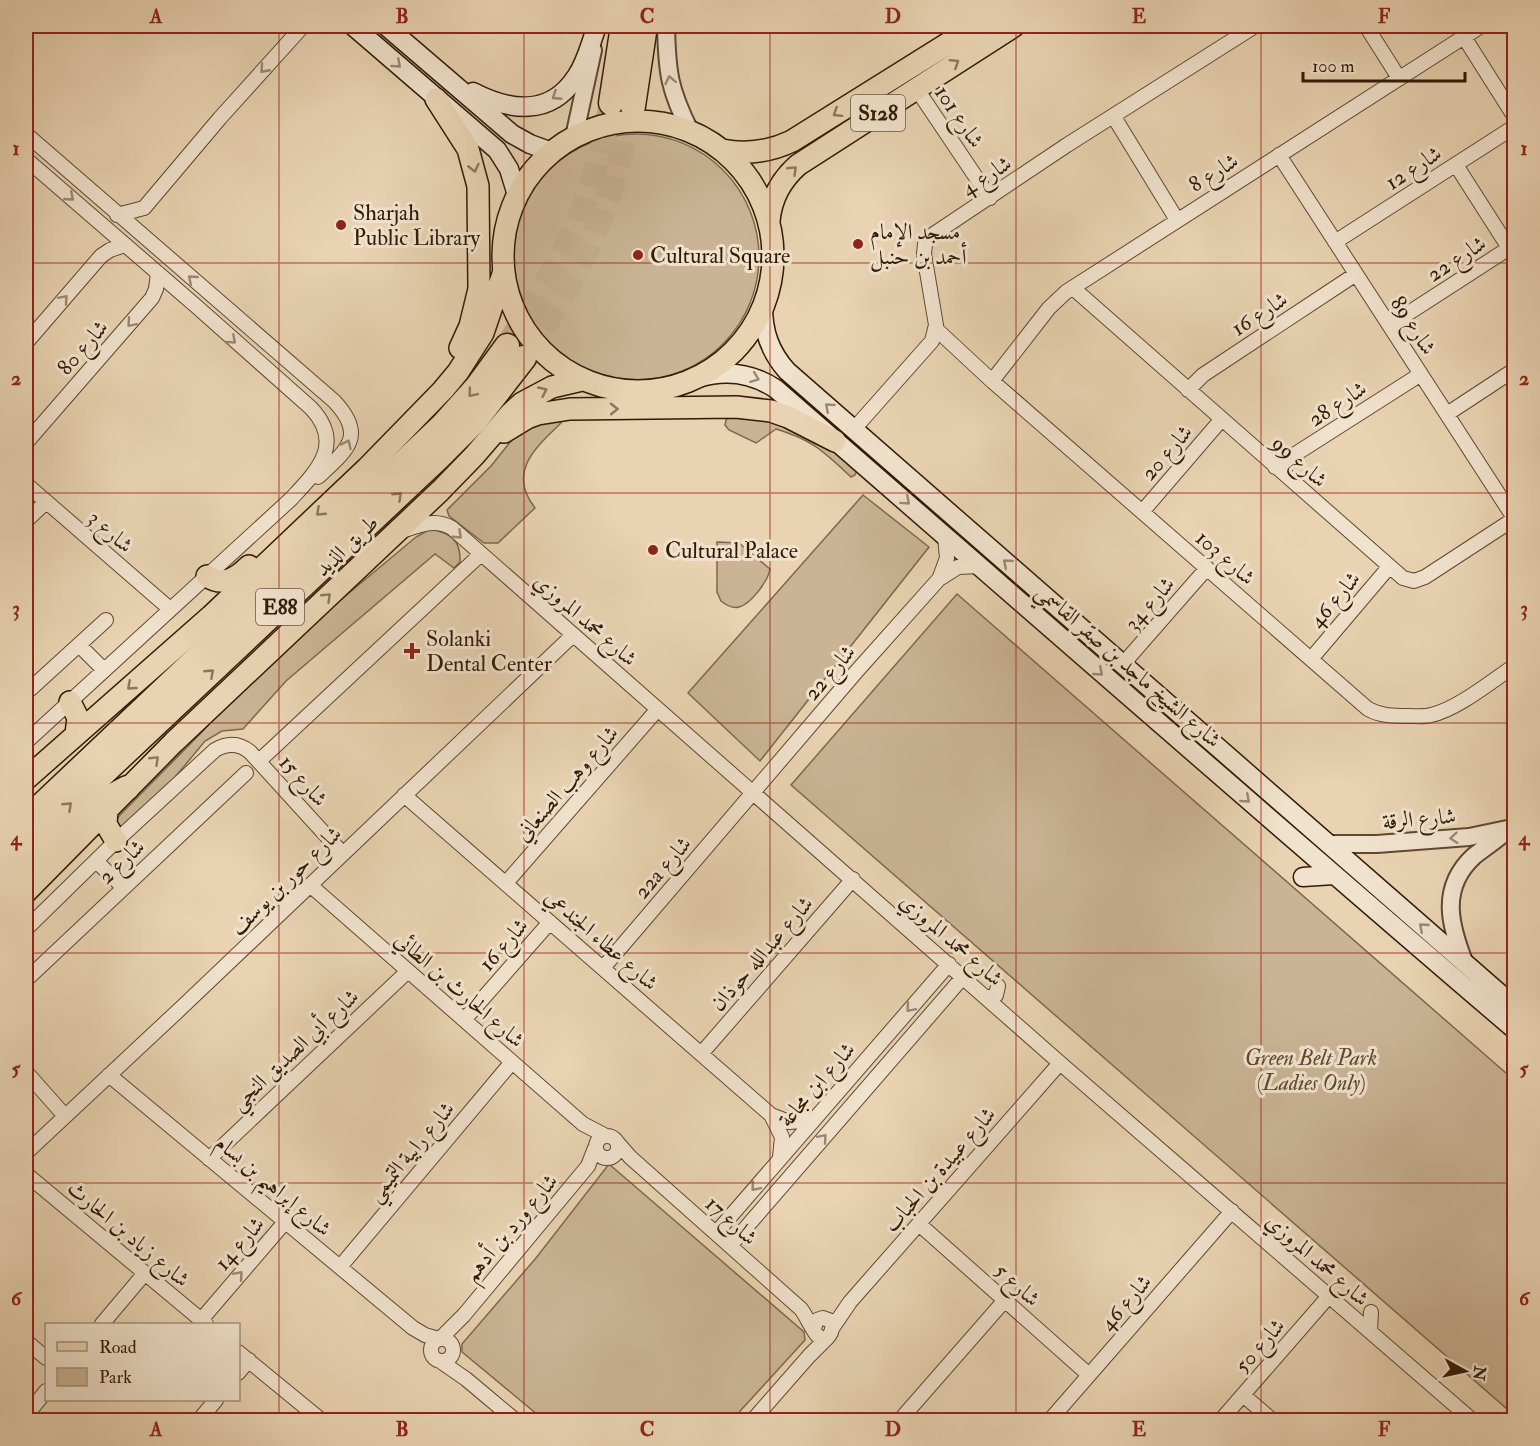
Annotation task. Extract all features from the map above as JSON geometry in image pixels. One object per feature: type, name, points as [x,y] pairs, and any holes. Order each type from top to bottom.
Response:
[{"type":"highway","points":[[623,26],[622,104],[645,26]]},
{"type":"highway","name":"طريق الذيد","points":[[26,820],[442,426],[477,387],[515,352],[475,421],[26,846]]},
{"type":"highway","points":[[26,799],[128,711],[171,682]]},
{"type":"highway","points":[[26,866],[98,804],[127,788]]},
{"type":"main road","points":[[353,26],[502,156],[509,169],[517,195]]},
{"type":"main road","points":[[386,26],[512,134],[552,152]]},
{"type":"main road","name":"S128","points":[[722,150],[758,152],[792,141],[975,26]]},
{"type":"main road","name":"S128","points":[[769,222],[775,194],[791,171],[1014,26]]},
{"type":"main road","points":[[450,80],[501,105],[522,107],[543,103],[562,93],[576,77],[596,27]]},
{"type":"main road","points":[[408,428],[421,403],[444,374],[463,343],[470,326],[479,289],[476,173],[463,138],[436,99]]},
{"type":"main road","points":[[631,121],[671,124],[690,131],[722,150],[738,165],[751,182],[761,201],[769,222],[773,252],[772,271],[763,307],[745,339],[716,367],[698,378],[680,385],[640,392],[601,387],[582,380],[551,360],[537,347],[521,324],[510,298],[504,271],[505,232],[517,195],[532,172],[552,152],[574,137],[602,126],[631,121]]},
{"type":"main road","points":[[26,779],[211,616],[269,558],[367,468],[444,390],[483,333],[504,271]]},
{"type":"main road","name":"شارع الشيخ ماجد بن صقر القاسمي","points":[[763,307],[768,342],[779,362],[1515,1006]]},
{"type":"main road","name":"شارع الشيخ ماجد بن صقر القاسمي","points":[[698,378],[721,373],[744,374],[776,389],[1066,643],[1515,1029]]},
{"type":"main road","points":[[26,892],[127,788],[441,491],[510,414],[522,403],[552,387],[582,380]]},
{"type":"main road","points":[[482,447],[517,423],[538,414],[570,410],[712,406],[771,411],[804,424],[836,441]]},
{"type":"main road","points":[[207,576],[216,581],[230,580],[239,576],[250,565],[269,558]]},
{"type":"main road","points":[[1066,643],[1068,637],[1076,634],[1110,660],[1123,664]]},
{"type":"main road","points":[[70,702],[78,718],[76,734]]},
{"type":"main road","points":[[106,809],[106,824],[116,841]]},
{"type":"main road","points":[[1303,878],[1334,875]]},
{"type":"street","points":[[142,237],[144,208],[220,118],[303,26]]},
{"type":"street","points":[[666,26],[670,82],[676,103],[690,131]]},
{"type":"street","name":"شارع 4","points":[[936,329],[924,254],[925,244],[931,236],[1067,145],[1255,26]]},
{"type":"street","points":[[1366,26],[1399,78]]},
{"type":"street","name":"شارع 8","points":[[992,381],[1049,308],[1072,288],[1480,26]]},
{"type":"street","points":[[574,137],[587,84],[596,27]]},
{"type":"street","points":[[1464,37],[1515,116]]},
{"type":"street","name":"شارع 101","points":[[916,88],[990,198]]},
{"type":"street","points":[[1114,117],[1177,220]]},
{"type":"street","name":"شارع 12","points":[[1335,242],[1515,127]]},
{"type":"street","points":[[26,134],[142,237],[334,401],[350,422],[352,434],[349,445],[342,454],[70,702],[28,736]]},
{"type":"street","name":"شارع 89","points":[[1279,155],[1447,414],[1509,499],[1515,518]]},
{"type":"street","points":[[26,159],[196,306],[319,417],[325,427],[326,451],[314,473],[291,499]]},
{"type":"street","points":[[1456,165],[1512,247]]},
{"type":"street","points":[[117,215],[144,208]]},
{"type":"street","points":[[26,344],[102,256],[110,250],[125,245]]},
{"type":"street","name":"شارع 22","points":[[1390,326],[1512,247]]},
{"type":"street","name":"شارع 80","points":[[26,443],[152,298],[158,273]]},
{"type":"street","name":"شارع 16","points":[[1188,390],[1203,375],[1356,274]]},
{"type":"street","name":"شارع 99","points":[[1072,288],[1402,578],[1420,579],[1515,518]]},
{"type":"street","points":[[196,306],[207,307],[219,316],[229,311]]},
{"type":"street","points":[[854,429],[932,341],[936,329]]},
{"type":"street","name":"شارع 103","points":[[936,329],[992,381],[1368,709],[1395,716],[1431,715],[1445,711],[1515,666]]},
{"type":"street","points":[[1447,414],[1515,370]]},
{"type":"street","name":"شارع 28","points":[[1275,467],[1421,374]]},
{"type":"street","name":"شارع 20","points":[[1142,512],[1221,420]]},
{"type":"street","name":"شارع 3","points":[[26,484],[170,609]]},
{"type":"street","points":[[26,521],[46,502]]},
{"type":"street","name":"شارع محمد المروزي","points":[[393,534],[424,523],[441,523],[452,528],[572,636],[853,879],[1060,1063],[1472,1420]]},
{"type":"street","name":"شارع 22","points":[[939,579],[947,558],[945,536]]},
{"type":"street","points":[[259,762],[480,555]]},
{"type":"street","name":"شارع 22","points":[[754,794],[856,672],[939,579],[958,567],[980,566]]},
{"type":"street","name":"شارع 46","points":[[1311,659],[1389,567]]},
{"type":"street","name":"شارع 34","points":[[1123,664],[1207,568]]},
{"type":"street","points":[[26,693],[106,620]]},
{"type":"street","name":"شارع حور بن يوسف","points":[[26,1153],[572,636]]},
{"type":"street","points":[[79,645],[104,670]]},
{"type":"street","name":"شارع وهب الصنعاني","points":[[506,883],[657,710]]},
{"type":"street","name":"شارع 15","points":[[26,929],[116,841],[221,746],[234,744],[246,748],[343,854]]},
{"type":"street","name":"شارع 2","points":[[26,980],[246,773]]},
{"type":"street","name":"22a شارع","points":[[603,968],[754,794]]},
{"type":"street","name":"شارع عطاء الجندعي","points":[[404,795],[771,1115],[789,1122],[812,1120]]},
{"type":"street","name":"شارع الرقة","points":[[1329,844],[1377,844],[1469,837],[1513,827]]},
{"type":"street","name":"شارع الرقة","points":[[1466,964],[1456,941],[1451,919],[1453,891],[1470,860],[1513,827]]},
{"type":"street","points":[[96,861],[123,887]]},
{"type":"street","name":"شارع عبدالله حوذان","points":[[701,1054],[853,879]]},
{"type":"street","name":"شارع الحارث بن الطائي","points":[[310,885],[583,1124],[605,1147]]},
{"type":"street","name":"شارع 16","points":[[464,1020],[550,922]]},
{"type":"street","name":"شارع ابن مجاعة","points":[[716,1233],[949,964]]},
{"type":"street","name":"شارع أبي الصديق النجي","points":[[209,1159],[408,971]]},
{"type":"street","name":"شارع ابن مجاعة","points":[[730,1246],[963,977]]},
{"type":"street","points":[[987,998],[996,995],[998,986]]},
{"type":"street","name":"شارع رابية التميمي","points":[[340,1267],[512,1062]]},
{"type":"street","name":"شارع عبيدة بن الحباب","points":[[753,1420],[808,1356],[823,1327],[850,1302],[1060,1063]]},
{"type":"street","points":[[26,1072],[65,1116]]},
{"type":"street","name":"شارع إبراهيم بن بسام","points":[[109,1075],[413,1328],[443,1345]]},
{"type":"street","name":"شارع عطاء الجندعي","points":[[771,1115],[782,1137],[780,1158]]},
{"type":"street","name":"شارع 17","points":[[605,1147],[635,1162],[823,1327]]},
{"type":"street","name":"شارع ورد بن أدهم","points":[[443,1345],[464,1315],[605,1147]]},
{"type":"street","name":"شارع زياد بن الحارث","points":[[26,1174],[204,1322]]},
{"type":"street","name":"شارع 46","points":[[1050,1420],[1232,1212]]},
{"type":"street","name":"شارع 14","points":[[204,1322],[285,1222]]},
{"type":"street","name":"شارع 5","points":[[919,1224],[1089,1375]]},
{"type":"street","points":[[103,1323],[145,1273]]},
{"type":"street","name":"شارع 50","points":[[1221,1420],[1329,1296]]},
{"type":"street","points":[[900,1420],[1005,1300]]},
{"type":"street","points":[[1370,1331],[1371,1312]]},
{"type":"street","points":[[26,1341],[45,1357]]},
{"type":"street","points":[[466,1378],[443,1345],[434,1357],[466,1378],[515,1420]]},
{"type":"street","points":[[244,1356],[321,1420]]},
{"type":"street","points":[[26,1416],[45,1392]]},
{"type":"street","points":[[1243,1395],[1272,1420]]},
{"type":"street","points":[[199,1420],[215,1401]]},
{"type":"green space","points":[[648,134],[672,139],[694,148],[705,154],[723,170],[739,188],[750,210],[757,233],[759,257],[757,281],[750,304],[739,326],[723,344],[705,360],[672,375],[648,380],[624,380],[600,375],[567,360],[533,326],[522,304],[515,281],[513,245],[518,221],[533,188],[567,154],[589,143],[612,136]]},
{"type":"green space","points":[[734,412],[750,414],[826,442],[857,470],[855,475],[851,477],[809,442],[789,433],[776,429],[756,443],[729,430],[725,425],[726,420]]},
{"type":"green space","points":[[555,417],[561,423],[534,451],[524,472],[527,495],[535,508],[498,543],[484,543],[449,516],[447,510],[491,466],[519,431]]},
{"type":"green space","points":[[863,495],[929,547],[760,761],[688,693]]},
{"type":"green space","points":[[430,529],[453,538],[460,554],[460,562],[454,568],[435,554],[286,681],[243,729],[222,731],[205,741],[166,788],[124,828],[119,827],[116,822],[119,816],[203,731],[252,674],[416,537]]},
{"type":"green space","points":[[717,542],[739,543],[770,569],[758,591],[749,601],[739,607],[725,604],[717,592]]},
{"type":"green space","name":"Green Belt Park (Ladies Only)","points":[[957,594],[1514,1080],[1514,1415],[791,785]]},
{"type":"green space","points":[[609,1164],[804,1332],[805,1340],[732,1420],[544,1420],[462,1352],[462,1344],[536,1258]]},
{"type":"tunnel","points":[[507,346],[549,278],[576,224],[589,193],[611,103]]},
{"type":"tunnel","points":[[524,358],[567,288],[595,232],[608,200],[633,106]]},
{"type":"place","name":"Sharjah Public Library","points":[[341,225]]},
{"type":"place","name":"مسجد الإمام أحمد بن حنبل","points":[[858,244]]},
{"type":"place","name":"Cultural Square","points":[[638,255]]},
{"type":"place","name":"Cultural Palace","points":[[653,550]]},
{"type":"place","name":"Solanki Dental Center","points":[[412,651]]}]
